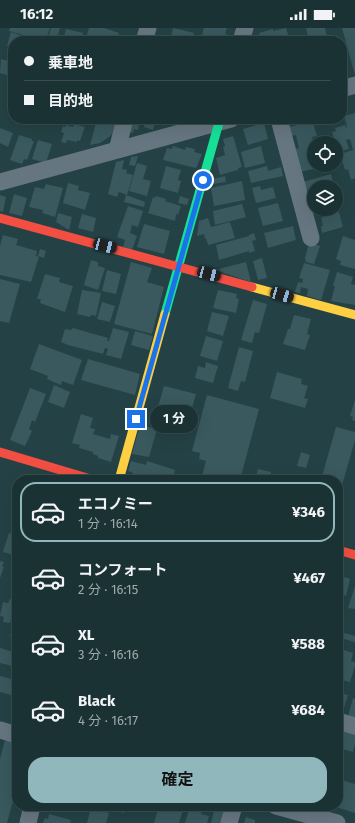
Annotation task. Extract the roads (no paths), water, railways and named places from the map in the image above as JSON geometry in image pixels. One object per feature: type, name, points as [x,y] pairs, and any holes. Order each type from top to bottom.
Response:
[{"type":"street","points":[[117,150],[124,124]]},
{"type":"street","points":[[0,182],[209,124]]},
{"type":"street","points":[[120,475],[222,124]]},
{"type":"street","points":[[280,124],[311,238]]},
{"type":"street","points":[[0,218],[355,315]]},
{"type":"street","points":[[0,452],[77,475]]},
{"type":"street","points":[[343,551],[355,555]]},
{"type":"street","points":[[343,722],[355,726]]},
{"type":"street","points":[[0,730],[12,734]]},
{"type":"street","points":[[28,823],[31,811]]},
{"type":"street","points":[[229,823],[233,811]]},
{"type":"street","points":[[294,811],[338,823]]}]
